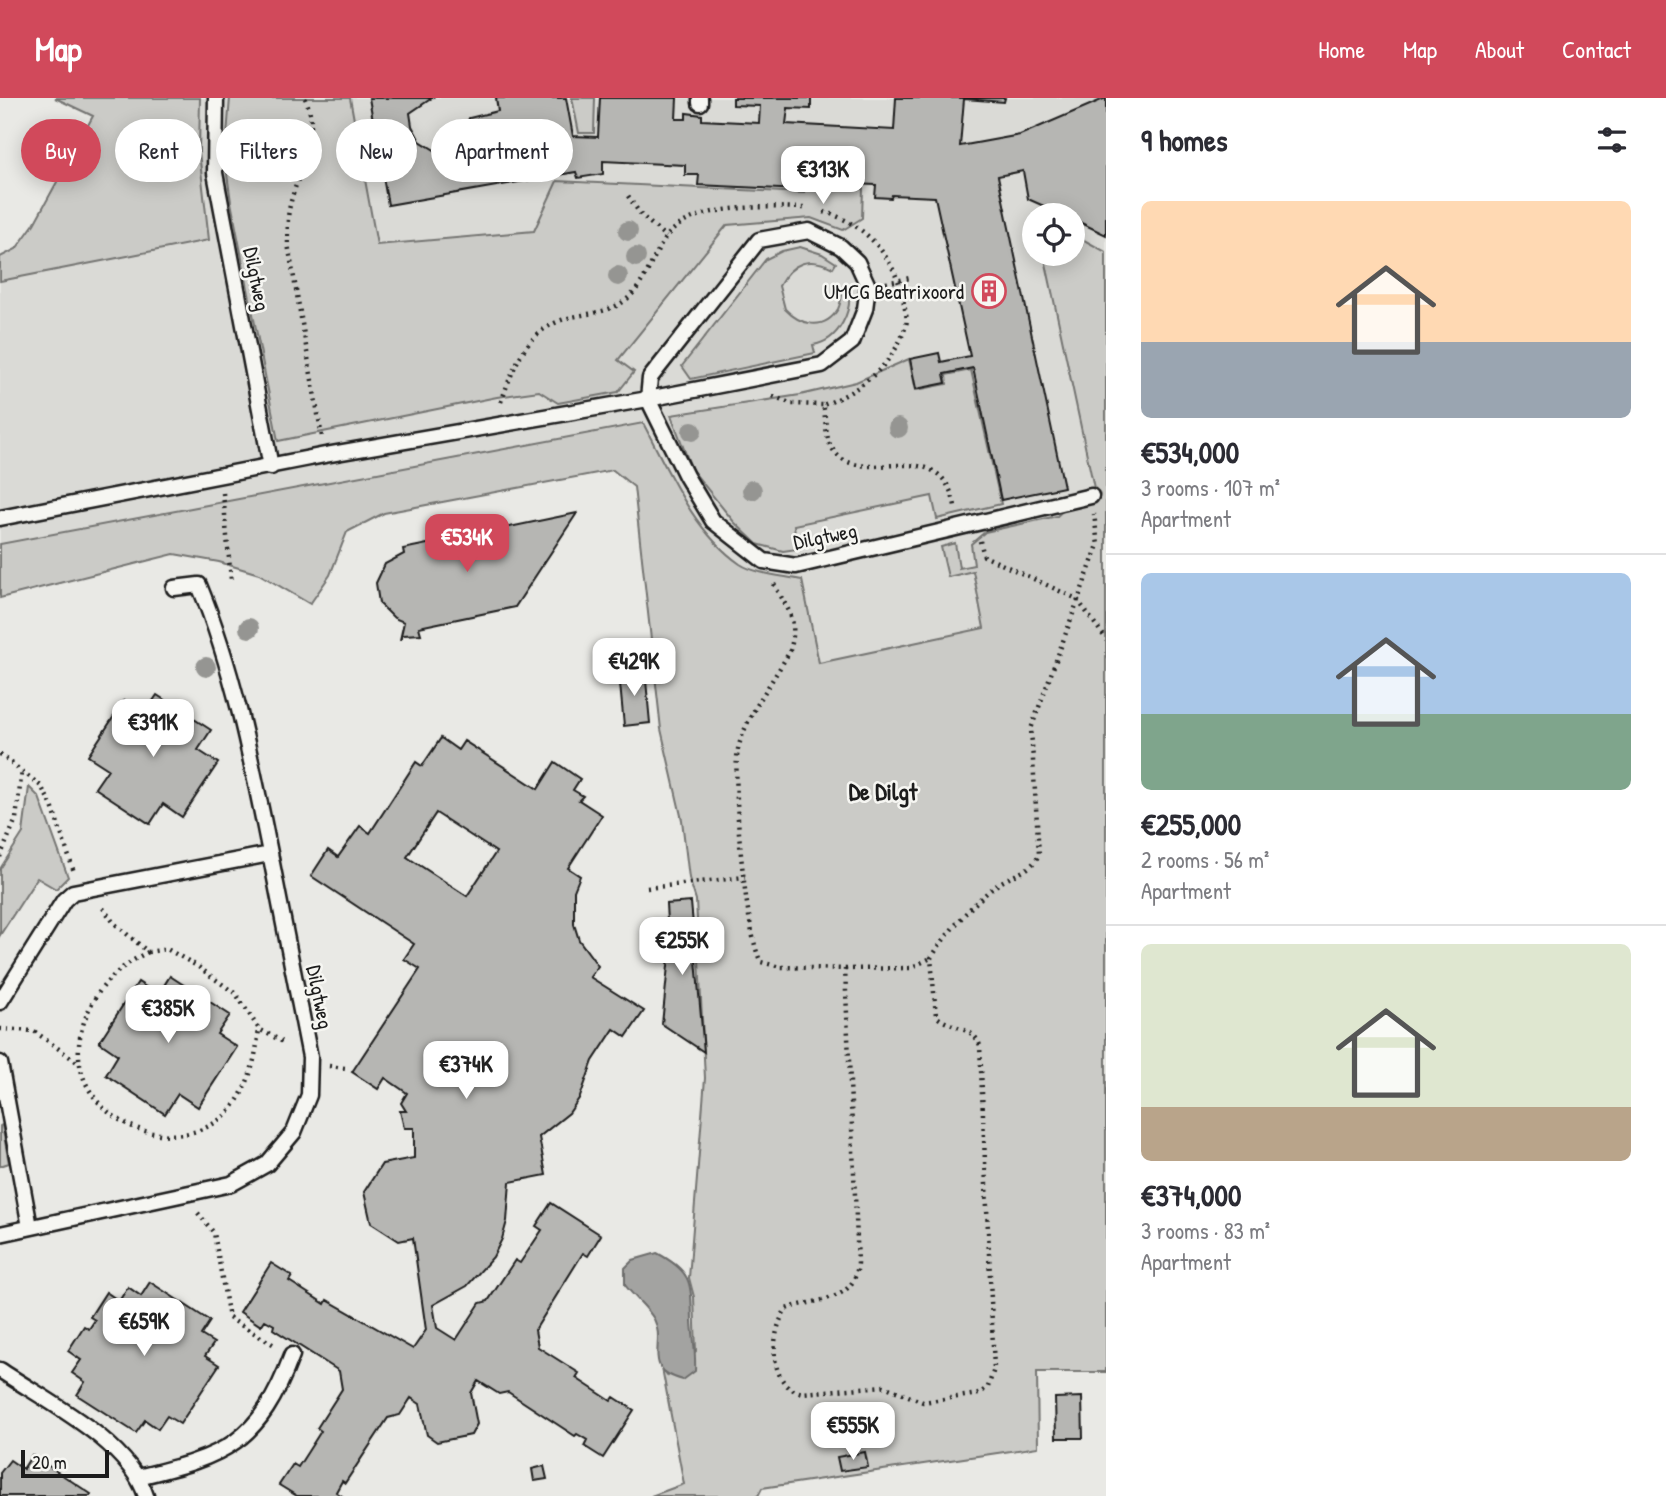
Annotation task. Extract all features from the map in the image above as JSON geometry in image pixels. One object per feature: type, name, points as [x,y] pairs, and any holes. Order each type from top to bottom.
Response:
[{"type":"lane","name":"Dilgtweg","points":[[216,98],[215,173],[271,467]]},
{"type":"lane","points":[[0,518],[325,455],[648,399],[822,365],[852,342],[865,309],[868,286],[857,262],[841,247],[809,231],[759,240],[650,378],[648,399],[686,476],[713,521],[764,561]]},
{"type":"lane","name":"Dilgtweg","points":[[764,561],[796,566],[1091,496]]},
{"type":"lane","name":"Dilgtweg","points":[[0,1234],[231,1184],[267,1164],[293,1132],[309,1095],[310,1057],[236,699],[214,621],[199,585],[174,588]]},
{"type":"lane","points":[[0,1002],[64,900],[73,892],[270,854]]},
{"type":"lane","points":[[0,1063],[30,1227]]},
{"type":"lane","points":[[138,1477],[215,1455],[238,1441],[273,1400],[292,1355]]},
{"type":"lane","points":[[0,1370],[109,1445],[138,1477],[146,1496]]},
{"type":"path","name":"Dilgtweg","points":[[305,98],[310,109],[310,143],[289,211],[288,244],[325,455]]},
{"type":"path","points":[[628,195],[641,215],[666,237]]},
{"type":"path","points":[[492,425],[516,362],[527,342],[551,326],[573,316],[599,312],[623,303],[637,288],[666,237],[689,218],[715,211],[804,208],[830,214],[879,245],[901,280],[907,324],[891,355],[869,380],[848,396],[823,405],[831,447],[848,462],[870,466],[911,462],[942,477],[952,491],[960,527]]},
{"type":"path","points":[[222,477],[231,580]]},
{"type":"path","points":[[764,561],[791,613],[794,633],[790,650],[738,748],[736,779],[754,946],[761,962],[780,967],[910,968],[931,958],[983,896],[1029,868],[1039,854],[1031,729],[1098,545],[1091,496]]},
{"type":"path","points":[[975,524],[984,556],[1077,599],[1106,639]]},
{"type":"path","points":[[0,754],[41,786],[52,806],[76,876]]},
{"type":"path","points":[[0,857],[16,819],[22,769]]},
{"type":"path","points":[[647,888],[745,877]]},
{"type":"path","points":[[100,903],[114,923],[148,952]]},
{"type":"path","points":[[259,1029],[256,1057],[234,1105],[219,1119],[194,1131],[151,1133],[111,1115],[94,1099],[78,1062],[78,1039],[88,1008],[100,988],[134,959],[148,952],[167,949],[197,966],[236,994],[259,1029],[292,1047]]},
{"type":"path","points":[[845,969],[858,1272],[848,1290],[840,1296],[786,1309],[775,1330],[778,1376],[791,1391],[803,1393],[884,1386],[923,1402],[979,1394],[988,1387],[994,1369],[980,1046],[978,1038],[971,1033],[941,1021],[936,1016],[931,958]]},
{"type":"path","points":[[0,1029],[34,1031],[78,1062]]},
{"type":"path","points":[[324,1065],[345,1068]]},
{"type":"path","points":[[174,1196],[202,1215],[214,1233],[229,1318],[292,1355]]},
{"type":"shaded area","points":[[55,98],[200,98],[200,119],[115,119],[115,182],[202,182],[202,178],[209,240],[0,281],[0,257],[16,249],[34,224],[57,182],[101,182],[101,119],[91,119],[93,116]]},
{"type":"shaded area","points":[[105,98],[1106,98],[1106,984],[684,516],[635,435],[0,563],[0,265],[46,249],[72,182],[101,182],[101,119],[97,119]]},
{"type":"shaded area","points":[[230,98],[350,98],[354,119],[336,119],[336,182],[365,182],[377,245],[534,231],[557,182],[804,193],[805,185],[863,188],[862,218],[843,230],[811,218],[727,225],[618,360],[634,372],[618,392],[558,403],[539,391],[497,397],[278,441],[228,182],[322,182],[322,119],[228,119]]},
{"type":"shaded area","points":[[572,98],[595,98],[594,133],[579,133]]},
{"type":"shaded area","points":[[1085,241],[1106,252],[1106,1372],[1037,1372],[1038,1447],[762,1488],[758,1496],[651,1496],[684,1484],[662,1368],[668,1376],[696,1351],[694,1297],[689,1278],[705,1078],[696,900],[689,878],[682,820],[661,729],[634,487],[613,470],[384,513],[347,532],[330,575],[310,604],[259,574],[219,562],[174,554],[0,598],[0,544],[643,423],[684,500],[723,550],[740,564],[753,570],[802,580],[819,663],[984,628],[973,571],[948,577],[941,547],[955,543],[959,568],[974,565],[971,544],[985,532],[1057,516],[1069,505],[1097,502],[1047,266],[1085,266]]},
{"type":"shaded area","points":[[800,247],[822,254],[836,263],[833,268],[809,262],[790,271],[779,286],[785,309],[805,322],[812,324],[826,321],[838,309],[844,286],[847,285],[849,304],[837,331],[813,345],[815,353],[691,379],[682,366],[766,259],[782,251]]},
{"type":"shaded area","points":[[909,359],[916,390],[947,384],[946,375],[971,370],[1001,504],[937,519],[932,496],[794,525],[797,549],[783,551],[757,544],[734,522],[692,470],[671,415],[800,395],[856,382]]},
{"type":"shaded area","points":[[29,787],[39,797],[68,877],[56,889],[37,878],[0,935],[0,869],[23,833]]},
{"type":"shaded area","points":[[2,1125],[9,1163],[0,1166],[0,1126]]},
{"type":"shaded area","points":[[657,1253],[678,1266],[690,1288],[695,1371],[683,1380],[662,1369],[658,1362],[658,1338],[654,1319],[625,1285],[625,1268],[633,1260]]},
{"type":"building","name":"UMCG Beatrixoord","points":[[369,98],[432,98],[410,113],[411,119],[373,119]]},
{"type":"building","name":"UMCG Beatrixoord","points":[[496,98],[566,98],[570,119],[469,119],[498,111]]},
{"type":"building","name":"UMCG Beatrixoord","points":[[600,98],[677,98],[676,119],[686,119],[686,113],[702,115],[702,120],[759,123],[760,106],[733,105],[733,98],[811,98],[811,109],[788,108],[786,124],[894,130],[896,98],[1005,98],[1004,102],[964,99],[960,146],[1020,135],[1106,98],[1106,235],[1085,225],[1085,203],[1037,203],[1028,199],[1023,171],[998,176],[1064,487],[1001,500],[973,368],[944,374],[946,383],[916,389],[910,359],[939,353],[941,362],[970,356],[935,197],[875,197],[876,185],[802,182],[801,190],[698,185],[699,175],[685,175],[685,165],[603,161],[603,174],[578,178],[576,172],[573,173],[573,136],[598,137]]},
{"type":"building","name":"UMCG Beatrixoord","points":[[417,135],[420,141],[431,148],[431,182],[519,182],[388,205],[384,182],[417,182]]},
{"type":"building","points":[[577,513],[515,607],[419,627],[421,634],[403,635],[400,640],[404,622],[394,618],[379,603],[376,583],[385,564],[404,554],[403,549]]},
{"type":"building","points":[[645,670],[650,723],[624,726],[619,673]]},
{"type":"building","points":[[157,695],[211,730],[198,750],[218,763],[182,817],[163,804],[150,824],[95,788],[108,769],[88,756],[124,701],[144,714]]},
{"type":"building","points":[[441,738],[458,750],[464,741],[538,789],[555,762],[580,779],[573,790],[583,796],[579,800],[602,815],[568,868],[580,876],[574,891],[574,924],[579,940],[598,966],[590,977],[644,1011],[626,1037],[614,1029],[593,1061],[580,1097],[569,1113],[539,1137],[546,1175],[510,1182],[507,1221],[493,1257],[467,1286],[433,1305],[437,1328],[456,1340],[480,1303],[488,1301],[515,1260],[520,1263],[542,1230],[536,1226],[551,1203],[601,1235],[588,1256],[583,1253],[535,1330],[538,1347],[579,1373],[576,1378],[611,1401],[614,1397],[634,1410],[603,1458],[584,1446],[587,1440],[577,1434],[575,1436],[508,1392],[499,1394],[478,1381],[471,1393],[477,1424],[471,1435],[437,1442],[427,1435],[420,1404],[411,1398],[400,1415],[388,1418],[345,1483],[342,1481],[336,1492],[342,1496],[297,1496],[279,1485],[293,1464],[298,1467],[321,1431],[317,1428],[342,1389],[339,1371],[273,1329],[274,1325],[265,1320],[261,1326],[240,1312],[271,1263],[292,1276],[289,1281],[325,1304],[327,1300],[413,1349],[426,1330],[413,1238],[399,1241],[371,1223],[364,1192],[382,1164],[414,1158],[414,1128],[404,1128],[400,1111],[406,1111],[401,1103],[407,1093],[385,1078],[378,1089],[352,1072],[420,969],[404,959],[414,944],[311,876],[328,850],[338,857],[360,826],[370,833],[416,762],[422,766]],"holes":[[[436,813],[496,852],[467,896],[407,857]]]},
{"type":"building","points":[[691,902],[704,1052],[662,1024],[669,956],[666,904]]},
{"type":"building","points":[[170,976],[230,1015],[217,1034],[237,1047],[198,1107],[178,1094],[165,1114],[106,1075],[118,1055],[99,1042],[138,982],[158,995]]},
{"type":"building","points":[[150,1282],[210,1321],[201,1335],[214,1343],[205,1356],[219,1365],[180,1424],[167,1416],[158,1429],[145,1420],[136,1433],[77,1395],[85,1382],[72,1373],[81,1360],[68,1351],[84,1326],[89,1329],[95,1320],[90,1317],[106,1292],[119,1301],[128,1287],[141,1296]]},
{"type":"building","points":[[1082,1397],[1083,1438],[1056,1438],[1055,1398]]},
{"type":"building","points":[[865,1452],[868,1467],[840,1471],[837,1457]]},
{"type":"building","points":[[32,1455],[91,1494],[90,1496],[0,1496],[0,1473],[10,1460],[23,1469]]},
{"type":"building","points":[[544,1466],[547,1479],[534,1481],[532,1469]]},
{"type":"place","name":"UMCG Beatrixoord","points":[[989,291]]},
{"type":"district","name":"De Dilgt","points":[[883,791]]}]
